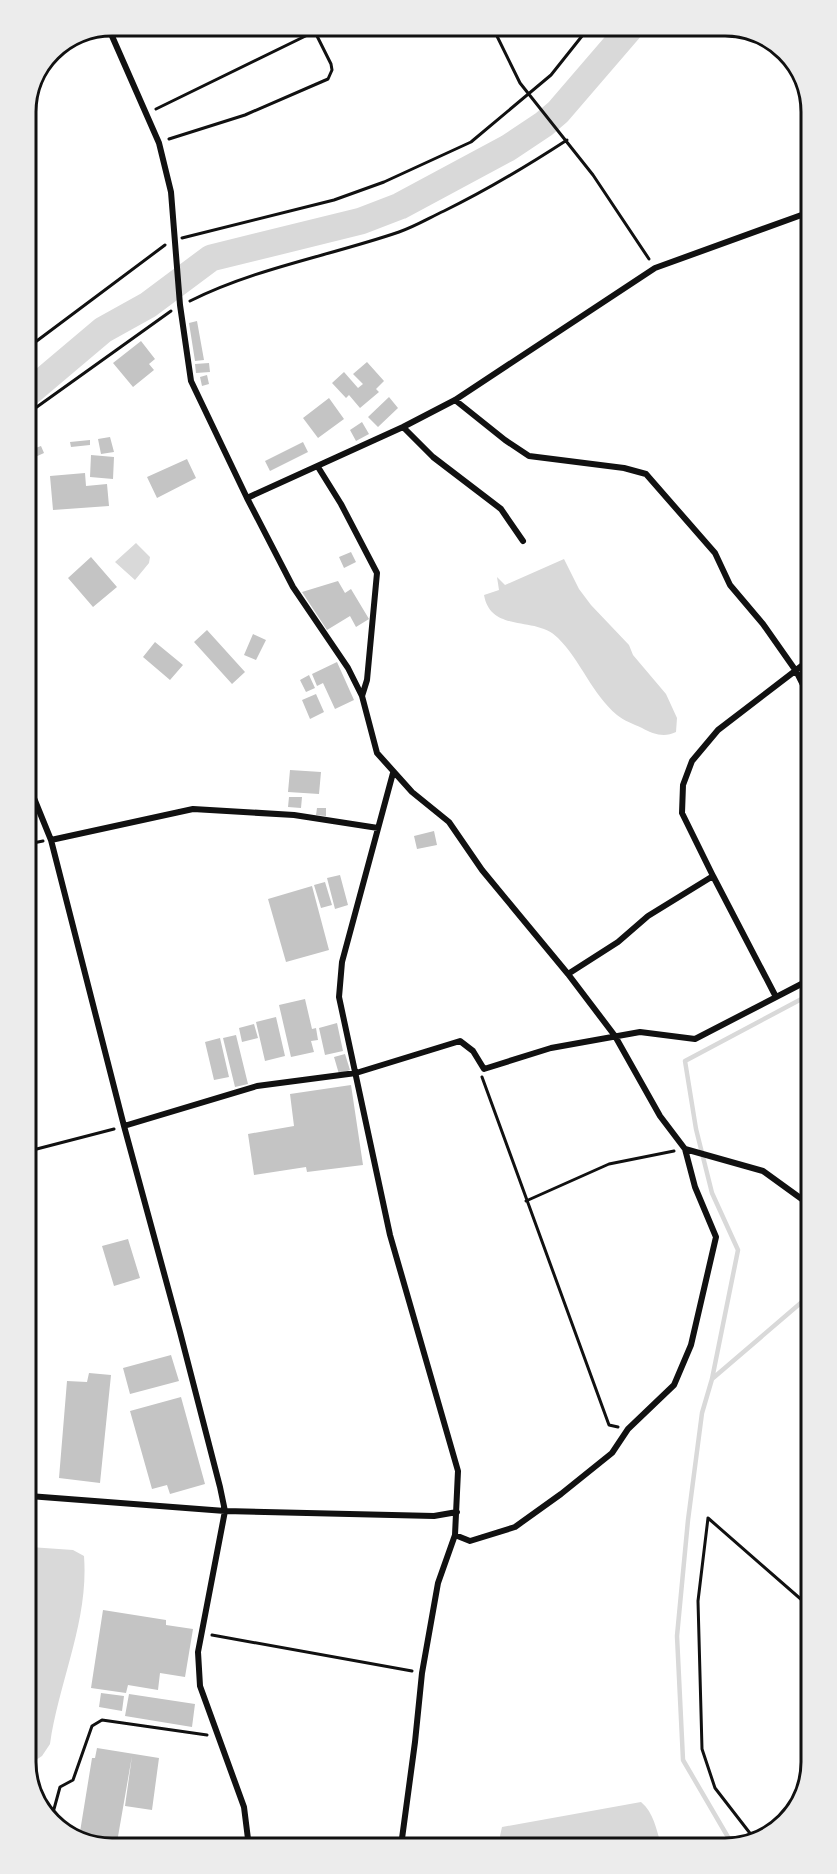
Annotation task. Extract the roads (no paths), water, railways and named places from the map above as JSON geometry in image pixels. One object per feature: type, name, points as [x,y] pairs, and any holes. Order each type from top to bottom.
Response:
[{"type":"street","points":[[112,36],[159,143],[171,192],[180,305],[191,381],[247,498],[293,587],[348,668],[362,696],[377,753],[393,773],[449,822],[482,870],[568,974],[615,1036],[660,1116],[685,1149],[695,1187],[716,1237],[691,1345],[674,1385],[628,1429],[612,1453],[516,1527],[470,1540],[455,1535]]},
{"type":"street","points":[[247,498],[403,428],[455,400],[655,268],[801,215]]},
{"type":"street","points":[[455,400],[530,456],[624,468],[646,474],[715,554],[730,585],[763,624],[801,681]]},
{"type":"street","points":[[403,428],[434,458],[501,509],[523,541]]},
{"type":"street","points":[[318,467],[341,504],[377,573],[367,680],[362,696]]},
{"type":"street","points":[[776,997],[712,876],[682,813],[683,785],[692,761],[718,730],[801,667]]},
{"type":"street","points":[[393,773],[342,962],[339,997],[390,1235],[458,1471],[455,1535],[438,1583],[422,1673],[402,1838]]},
{"type":"street","points":[[36,803],[51,840],[225,1511],[198,1652],[200,1686],[244,1807],[248,1838]]},
{"type":"street","points":[[51,840],[193,809],[294,815],[378,828]]},
{"type":"street","points":[[568,974],[618,942],[648,916],[712,876]]},
{"type":"street","points":[[124,1126],[257,1086],[356,1073],[460,1041],[473,1051],[484,1069],[551,1048],[640,1032],[695,1040],[801,984]]},
{"type":"street","points":[[685,1149],[763,1171],[801,1198]]},
{"type":"street","points":[[36,1497],[225,1511],[434,1516],[457,1512]]},
{"type":"waterway","points":[[36,387],[103,330],[148,305],[211,258],[361,221],[400,206],[508,148],[558,112],[623,36]]},
{"type":"waterway","points":[[728,1838],[683,1760],[677,1636],[688,1520],[702,1413],[712,1379],[738,1250],[712,1193],[696,1129],[685,1061],[801,999]]},
{"type":"waterway","points":[[712,1379],[801,1303]]}]
